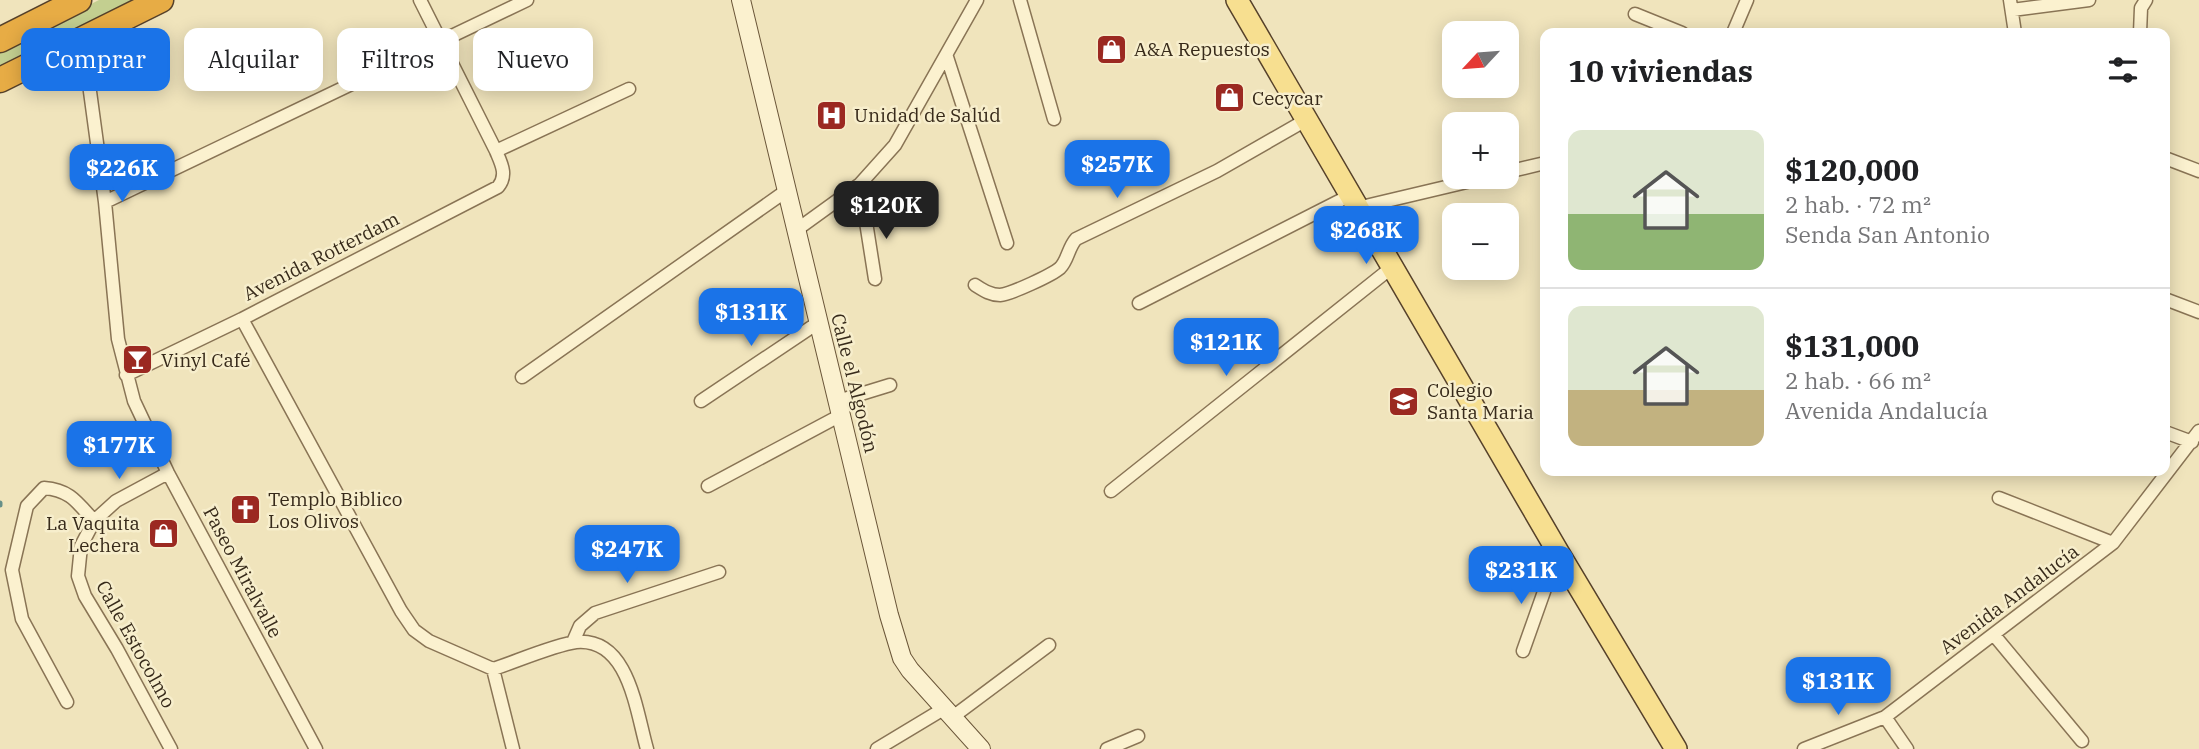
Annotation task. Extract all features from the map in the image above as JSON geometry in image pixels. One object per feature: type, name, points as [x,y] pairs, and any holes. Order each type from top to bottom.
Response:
[{"type":"highway","points":[[0,40],[79,0]]},
{"type":"highway","points":[[106,28],[161,0]]},
{"type":"highway","points":[[0,80],[21,70]]},
{"type":"main road","points":[[1237,0],[1391,268],[1676,749]]},
{"type":"street","name":"Avenida Rotterdam","points":[[420,0],[434,28]]},
{"type":"street","points":[[459,33],[527,0]]},
{"type":"street","name":"Calle el Algodón","points":[[741,0],[795,232],[902,658],[981,749]]},
{"type":"street","points":[[795,232],[860,184],[895,145],[977,0]]},
{"type":"street","points":[[1020,0],[1054,120]]},
{"type":"street","points":[[1735,28],[1747,0]]},
{"type":"street","points":[[2014,28],[2011,5],[2089,0]]},
{"type":"street","points":[[2140,28],[2141,8],[2146,0]]},
{"type":"street","points":[[1635,13],[1670,28]]},
{"type":"street","points":[[947,57],[1007,243]]},
{"type":"street","name":"Avenida Rotterdam","points":[[126,375],[243,319],[498,187],[503,181],[504,172],[496,150],[459,77]]},
{"type":"street","points":[[496,150],[629,89]]},
{"type":"street","name":"Paseo Miralvalle","points":[[90,91],[106,202],[118,339],[134,401],[169,473],[316,749]]},
{"type":"street","points":[[106,202],[338,91]]},
{"type":"street","points":[[975,285],[989,294],[1002,295],[1054,272],[1065,260],[1069,247],[1076,239],[1217,171],[1306,120]]},
{"type":"street","points":[[2170,160],[2199,171]]},
{"type":"street","points":[[1519,169],[1540,164]]},
{"type":"street","points":[[860,184],[875,279]]},
{"type":"street","points":[[1139,303],[1354,202],[1442,186]]},
{"type":"street","points":[[522,377],[786,191]]},
{"type":"street","points":[[1111,491],[1391,268]]},
{"type":"street","points":[[2170,301],[2199,312]]},
{"type":"street","points":[[243,319],[401,611],[414,630],[429,641],[493,669],[573,642],[592,642],[606,649],[617,659],[624,672],[647,749]]},
{"type":"street","points":[[701,401],[819,322]]},
{"type":"street","points":[[708,486],[839,408],[890,385]]},
{"type":"street","points":[[2170,433],[2196,437]]},
{"type":"street","name":"Avenida Andalucía","points":[[2170,470],[2196,437]]},
{"type":"street","name":"Calle Estocolmo","points":[[169,473],[116,501],[94,521],[85,536],[79,555],[78,576],[81,587],[171,749]]},
{"type":"street","name":"Avenida Andalucía","points":[[1804,749],[1885,717],[1994,635],[2113,543],[2165,476]]},
{"type":"street","points":[[67,702],[22,620],[12,570],[27,506],[44,488],[59,489],[73,498],[94,521]]},
{"type":"street","points":[[1999,498],[2113,543]]},
{"type":"street","points":[[1523,651],[1558,552]]},
{"type":"street","points":[[573,642],[580,626],[595,614],[719,572]]},
{"type":"street","points":[[1994,635],[2082,741]]},
{"type":"street","points":[[877,749],[949,712],[1049,645]]},
{"type":"street","points":[[493,669],[513,749]]},
{"type":"street","points":[[1885,717],[1907,749]]},
{"type":"street","points":[[1107,749],[1138,736]]},
{"type":"green space","points":[[99,0],[133,0],[77,28],[44,28]]},
{"type":"green space","points":[[21,39],[21,56],[0,67],[0,50]]},
{"type":"place","name":"A&A Repuestos","points":[[1111,49]]},
{"type":"place","name":"Cecycar","points":[[1229,98]]},
{"type":"place","name":"Unidad de Salúd","points":[[831,115]]},
{"type":"place","name":"Vinyl Café","points":[[138,360]]},
{"type":"place","name":"Colegio Santa Maria","points":[[1404,401]]},
{"type":"place","name":"Templo Biblico Los Olivos","points":[[245,510]]},
{"type":"place","name":"La Vaquita Lechera","points":[[163,534]]}]
